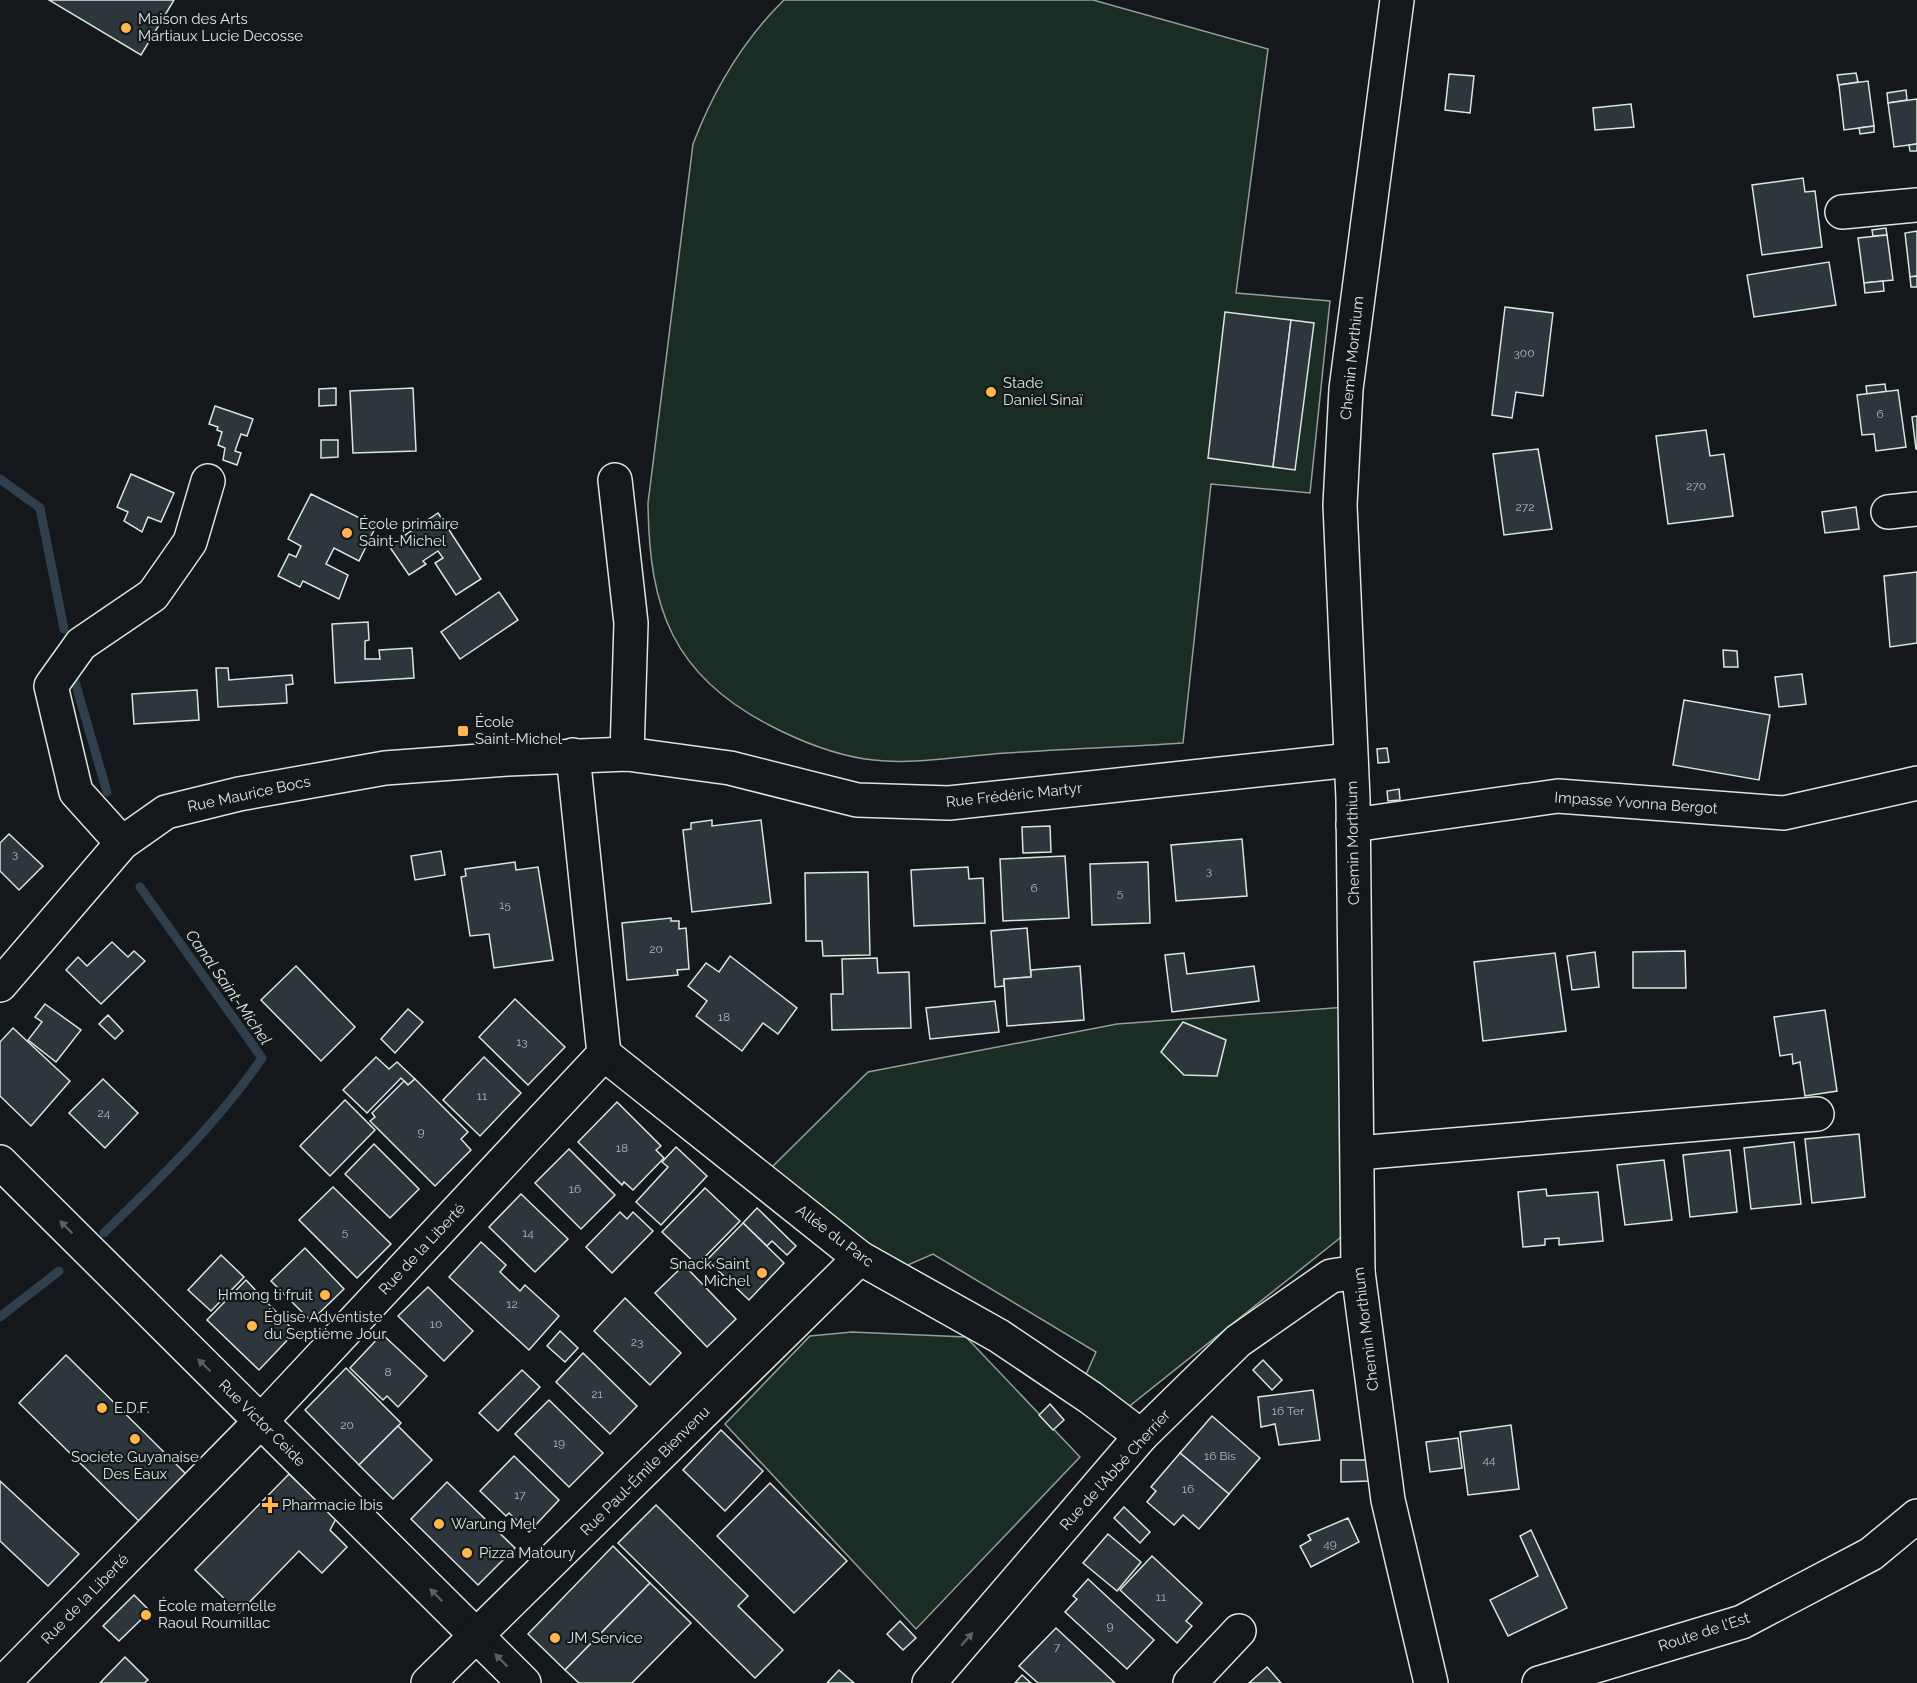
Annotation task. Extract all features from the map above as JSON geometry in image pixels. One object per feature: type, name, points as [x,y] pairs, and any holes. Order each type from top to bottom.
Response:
[{"type":"street","name":"Chemin Morthium","points":[[1397,0],[1346,389],[1340,505],[1353,825],[1358,1272],[1388,1500],[1431,1683]]},
{"type":"street","points":[[1842,212],[1917,205]]},
{"type":"street","points":[[615,480],[631,623],[627,754]]},
{"type":"street","points":[[122,843],[76,792],[51,686],[81,644],[153,595],[190,542],[208,481]]},
{"type":"street","name":"Rue Frédéric Martyr","points":[[573,755],[627,754],[730,768],[857,800],[949,803],[1351,760]]},
{"type":"street","points":[[573,755],[604,1054]]},
{"type":"street","name":"Rue Maurice Bocs","points":[[0,985],[122,843],[166,812],[239,794],[385,768],[573,755]]},
{"type":"street","name":"Impasse Yvonna Bergot","points":[[1353,825],[1558,796],[1784,813],[1917,783]]},
{"type":"street","name":"Allée du Parc","points":[[604,1054],[861,1258],[999,1336],[1091,1398],[1141,1436]]},
{"type":"street","name":"Rue de la Liberté","points":[[3,1683],[261,1421],[604,1054]]},
{"type":"street","points":[[1358,1154],[1817,1114]]},
{"type":"street","name":"Rue Victor Ceide","points":[[0,1162],[524,1683]]},
{"type":"street","name":"Rue Paul-Émile Bienvenu","points":[[428,1683],[861,1258]]},
{"type":"street","name":"Rue de l'Abbé Cherrier","points":[[929,1683],[1141,1436],[1238,1341],[1331,1276],[1358,1272]]},
{"type":"street","name":"Route de l'Est","points":[[1539,1683],[1742,1622],[1871,1554],[1917,1516]]},
{"type":"street","points":[[1190,1683],[1239,1631]]},
{"type":"green space","name":"Stade Daniel Sinaï","points":[[784,0],[1093,0],[1268,49],[1236,293],[1330,301],[1310,493],[1211,484],[1183,743],[1006,753],[918,761],[883,761],[853,757],[793,737],[738,706],[711,685],[689,661],[673,636],[654,576],[648,503],[693,144],[710,104],[742,49]]},
{"type":"green space","points":[[1346,1007],[1345,1234],[1127,1408],[1084,1379],[1096,1352],[933,1254],[901,1268],[866,1245],[770,1169],[868,1072],[1117,1024]]},
{"type":"green space","points":[[852,1332],[966,1337],[1080,1457],[916,1629],[725,1424],[810,1336]]},
{"type":"building","name":"Maison des Arts Martiaux Lucie Decosse","points":[[49,0],[174,0],[141,55]]},
{"type":"building","points":[[1856,73],[1858,82],[1839,85],[1837,75]]},
{"type":"building","points":[[1449,74],[1474,76],[1470,113],[1445,110]]},
{"type":"building","points":[[1868,81],[1874,126],[1844,130],[1839,85]]},
{"type":"building","points":[[1906,90],[1907,100],[1888,103],[1887,93]]},
{"type":"building","points":[[1917,99],[1917,144],[1894,147],[1888,103]]},
{"type":"building","points":[[1631,104],[1634,127],[1595,130],[1593,108]]},
{"type":"building","points":[[1874,126],[1874,132],[1860,134],[1859,128]]},
{"type":"building","points":[[1917,144],[1917,151],[1910,151],[1909,145]]},
{"type":"building","points":[[1803,178],[1805,192],[1815,191],[1822,247],[1762,255],[1752,185]]},
{"type":"building","points":[[1886,228],[1887,235],[1873,236],[1872,230]]},
{"type":"building","points":[[1917,231],[1917,276],[1910,277],[1905,233]]},
{"type":"building","points":[[1887,235],[1893,280],[1864,283],[1858,238]]},
{"type":"building","points":[[1829,262],[1836,305],[1754,317],[1747,275]]},
{"type":"building","points":[[1917,276],[1917,287],[1911,287],[1910,277]]},
{"type":"building","points":[[1883,281],[1884,291],[1865,293],[1864,283]]},
{"type":"building","points":[[1505,307],[1553,313],[1543,396],[1516,392],[1512,418],[1492,415]]},
{"type":"building","points":[[1225,312],[1291,320],[1273,467],[1208,458]]},
{"type":"building","points":[[1291,320],[1314,323],[1295,470],[1273,467]]},
{"type":"building","points":[[1885,384],[1886,392],[1867,394],[1866,386]]},
{"type":"building","points":[[336,388],[336,405],[319,406],[319,389]]},
{"type":"building","points":[[413,388],[416,451],[353,453],[350,391]]},
{"type":"building","points":[[1898,390],[1906,447],[1876,451],[1874,434],[1862,435],[1857,395]]},
{"type":"building","points":[[215,406],[253,419],[247,436],[241,434],[235,451],[241,453],[237,465],[223,460],[225,448],[218,445],[222,432],[217,430],[218,427],[209,424]]},
{"type":"building","points":[[1917,416],[1917,449],[1916,449],[1912,417]]},
{"type":"building","points":[[1706,430],[1710,456],[1724,454],[1733,516],[1668,524],[1656,436]]},
{"type":"building","points":[[321,440],[338,440],[338,457],[321,458]]},
{"type":"building","points":[[1538,449],[1552,529],[1504,535],[1493,454]]},
{"type":"building","points":[[131,474],[174,493],[161,522],[148,517],[142,532],[124,521],[128,512],[117,507]]},
{"type":"building","points":[[311,494],[376,526],[359,561],[334,548],[326,564],[348,575],[339,599],[303,581],[300,587],[278,576],[289,554],[296,557],[301,546],[288,539]]},
{"type":"building","points":[[1856,507],[1859,529],[1825,533],[1822,512]]},
{"type":"building","points":[[438,513],[481,579],[456,595],[435,563],[443,558],[438,551],[423,561],[426,564],[409,575],[389,546]]},
{"type":"building","points":[[1917,572],[1917,643],[1890,647],[1884,576]]},
{"type":"building","points":[[499,592],[518,620],[460,659],[441,632]]},
{"type":"building","points":[[368,622],[369,640],[365,641],[365,659],[380,659],[379,650],[412,648],[414,678],[335,683],[332,624]]},
{"type":"building","points":[[1723,650],[1737,651],[1738,667],[1724,667]]},
{"type":"building","points":[[216,668],[228,668],[229,680],[292,675],[293,684],[286,685],[287,703],[218,707]]},
{"type":"building","points":[[1802,674],[1806,704],[1779,707],[1775,677]]},
{"type":"building","points":[[197,690],[199,720],[134,724],[132,694]]},
{"type":"building","points":[[1684,700],[1770,715],[1759,780],[1673,765]]},
{"type":"building","points":[[1387,748],[1389,762],[1378,763],[1377,749]]},
{"type":"building","points":[[1399,789],[1400,800],[1388,801],[1387,791]]},
{"type":"building","points":[[712,820],[712,826],[761,820],[771,903],[692,912],[683,830],[691,829],[691,823]]},
{"type":"building","points":[[1050,826],[1051,852],[1023,853],[1022,827]]},
{"type":"building","points":[[9,834],[43,866],[19,890],[0,871],[0,843]]},
{"type":"building","points":[[1242,839],[1247,896],[1176,901],[1171,845]]},
{"type":"building","points":[[441,851],[445,875],[415,880],[411,856]]},
{"type":"building","points":[[1065,856],[1069,918],[1003,921],[1000,859]]},
{"type":"building","points":[[515,862],[516,870],[538,867],[553,960],[494,968],[489,934],[470,936],[461,877],[466,876],[465,869]]},
{"type":"building","points":[[1148,862],[1150,923],[1092,925],[1090,864]]},
{"type":"building","points":[[968,867],[969,879],[983,878],[985,923],[914,926],[911,870]]},
{"type":"building","points":[[868,872],[870,955],[823,956],[822,941],[806,941],[805,873]]},
{"type":"building","points":[[671,918],[671,921],[679,921],[679,929],[686,928],[689,969],[677,970],[678,975],[627,980],[622,923]]},
{"type":"building","points":[[1027,928],[1031,977],[1004,979],[1004,986],[995,987],[991,931]]},
{"type":"building","points":[[112,942],[128,957],[134,951],[145,961],[101,1004],[66,970],[78,957],[87,966]]},
{"type":"building","points":[[1685,951],[1686,988],[1633,988],[1633,952]]},
{"type":"building","points":[[1595,952],[1599,987],[1572,990],[1567,956]]},
{"type":"building","points":[[1184,953],[1187,974],[1254,966],[1259,1001],[1172,1012],[1165,955]]},
{"type":"building","points":[[1555,953],[1566,1031],[1483,1041],[1474,962]]},
{"type":"building","points":[[730,956],[797,1008],[778,1034],[763,1023],[742,1051],[696,1016],[707,1001],[688,986],[706,963],[719,972]]},
{"type":"building","points":[[877,958],[878,973],[909,972],[911,1028],[832,1030],[831,994],[843,994],[842,959]]},
{"type":"building","points":[[296,966],[355,1027],[321,1061],[261,1000]]},
{"type":"building","points":[[1080,966],[1084,1020],[1007,1026],[1004,979],[1031,977],[1031,970]]},
{"type":"building","points":[[515,999],[565,1047],[528,1085],[479,1037]]},
{"type":"building","points":[[995,1001],[999,1032],[930,1039],[926,1008]]},
{"type":"building","points":[[45,1004],[81,1030],[56,1062],[28,1040],[42,1022],[35,1017]]},
{"type":"building","points":[[408,1009],[423,1022],[395,1053],[381,1039]]},
{"type":"building","points":[[1825,1010],[1837,1091],[1805,1096],[1800,1062],[1793,1064],[1792,1054],[1780,1056],[1774,1017]]},
{"type":"building","points":[[108,1015],[123,1031],[115,1039],[99,1024]]},
{"type":"building","points":[[1183,1022],[1226,1040],[1217,1076],[1184,1075],[1161,1052]]},
{"type":"building","points":[[13,1028],[70,1081],[31,1126],[0,1096],[0,1042]]},
{"type":"building","points":[[376,1057],[389,1069],[397,1062],[415,1079],[408,1085],[401,1078],[367,1113],[343,1090]]},
{"type":"building","points":[[484,1057],[521,1093],[480,1136],[443,1100]]},
{"type":"building","points":[[103,1079],[138,1113],[105,1148],[69,1113]]},
{"type":"building","points":[[415,1079],[468,1132],[461,1139],[471,1150],[435,1186],[370,1121],[375,1117],[372,1113],[404,1081],[408,1085]]},
{"type":"building","points":[[345,1100],[375,1130],[330,1176],[300,1146]]},
{"type":"building","points":[[617,1102],[661,1146],[656,1150],[664,1158],[633,1190],[624,1182],[622,1185],[578,1142]]},
{"type":"building","points":[[1859,1134],[1865,1197],[1812,1203],[1805,1139]]},
{"type":"building","points":[[1794,1142],[1801,1204],[1751,1209],[1744,1148]]},
{"type":"building","points":[[374,1144],[419,1189],[390,1218],[345,1174]]},
{"type":"building","points":[[676,1147],[707,1176],[661,1225],[636,1202],[668,1167],[662,1162]]},
{"type":"building","points":[[569,1149],[615,1195],[581,1229],[535,1183]]},
{"type":"building","points":[[1730,1150],[1737,1212],[1690,1217],[1683,1155]]},
{"type":"building","points":[[1664,1160],[1672,1220],[1625,1225],[1617,1165]]},
{"type":"building","points":[[333,1187],[391,1244],[357,1278],[299,1220]]},
{"type":"building","points":[[705,1188],[740,1221],[697,1265],[662,1232]]},
{"type":"building","points":[[1546,1189],[1547,1196],[1598,1192],[1603,1241],[1559,1245],[1559,1238],[1545,1239],[1545,1245],[1523,1247],[1518,1192]]},
{"type":"building","points":[[521,1194],[568,1239],[535,1272],[489,1227]]},
{"type":"building","points":[[757,1208],[796,1246],[787,1255],[772,1241],[767,1246],[743,1223]]},
{"type":"building","points":[[620,1212],[627,1219],[633,1212],[653,1231],[612,1273],[586,1247]]},
{"type":"building","points":[[743,1223],[784,1263],[749,1300],[707,1260]]},
{"type":"building","points":[[481,1242],[506,1265],[500,1272],[520,1291],[525,1285],[559,1316],[529,1350],[449,1277]]},
{"type":"building","points":[[305,1248],[344,1289],[311,1321],[271,1281]]},
{"type":"building","points":[[221,1255],[244,1277],[211,1311],[188,1290]]},
{"type":"building","points":[[684,1265],[736,1319],[707,1347],[655,1293]]},
{"type":"building","name":"Église Adventiste du Septième Jour","points":[[246,1280],[295,1332],[259,1370],[207,1320]]},
{"type":"building","points":[[428,1287],[473,1331],[444,1361],[398,1316]]},
{"type":"building","points":[[625,1298],[681,1353],[650,1385],[594,1331]]},
{"type":"building","points":[[560,1331],[578,1348],[565,1362],[547,1346]]},
{"type":"building","points":[[382,1334],[427,1376],[398,1407],[387,1396],[383,1400],[350,1368]]},
{"type":"building","points":[[583,1353],[637,1406],[610,1434],[556,1382]]},
{"type":"building","points":[[66,1355],[186,1474],[139,1521],[19,1403]]},
{"type":"building","points":[[1263,1360],[1282,1380],[1272,1390],[1253,1370]]},
{"type":"building","points":[[346,1368],[401,1423],[359,1465],[305,1410]]},
{"type":"building","points":[[522,1370],[540,1387],[498,1431],[479,1413]]},
{"type":"building","points":[[1313,1390],[1320,1440],[1279,1445],[1275,1424],[1261,1427],[1258,1397]]},
{"type":"building","points":[[549,1400],[603,1453],[569,1487],[515,1434]]},
{"type":"building","points":[[1050,1404],[1064,1420],[1053,1430],[1039,1415]]},
{"type":"building","points":[[1212,1416],[1260,1458],[1229,1494],[1180,1453]]},
{"type":"building","points":[[1511,1425],[1519,1489],[1468,1495],[1460,1432]]},
{"type":"building","points":[[398,1426],[432,1460],[393,1499],[359,1465]]},
{"type":"building","points":[[721,1430],[763,1471],[725,1511],[683,1470]]},
{"type":"building","points":[[1458,1438],[1462,1468],[1430,1472],[1426,1442]]},
{"type":"building","points":[[1180,1453],[1229,1494],[1199,1529],[1183,1515],[1174,1525],[1147,1502],[1156,1491],[1151,1487]]},
{"type":"building","points":[[514,1456],[559,1500],[529,1532],[509,1513],[506,1516],[480,1491]]},
{"type":"building","points":[[1341,1460],[1369,1460],[1369,1481],[1341,1482]]},
{"type":"building","points":[[289,1474],[336,1519],[330,1530],[347,1547],[322,1573],[299,1551],[239,1613],[195,1570]]},
{"type":"building","points":[[0,1481],[79,1554],[48,1586],[0,1541]]},
{"type":"building","points":[[447,1482],[515,1548],[478,1585],[411,1519]]},
{"type":"building","points":[[770,1483],[847,1561],[794,1613],[717,1536]]},
{"type":"building","points":[[656,1505],[748,1596],[738,1606],[783,1650],[755,1678],[618,1543]]},
{"type":"building","points":[[1124,1507],[1150,1532],[1140,1543],[1114,1518]]},
{"type":"building","points":[[1348,1518],[1359,1542],[1311,1567],[1300,1546],[1311,1540],[1308,1535]]},
{"type":"building","points":[[1531,1530],[1567,1608],[1508,1636],[1490,1600],[1538,1576],[1520,1536]]},
{"type":"building","points":[[1108,1534],[1141,1562],[1117,1591],[1083,1563]]},
{"type":"building","points":[[613,1546],[650,1583],[565,1670],[528,1634]]},
{"type":"building","points":[[1152,1556],[1202,1603],[1186,1621],[1192,1626],[1177,1643],[1120,1590]]},
{"type":"building","points":[[1088,1579],[1154,1640],[1127,1669],[1065,1612],[1077,1599],[1073,1596]]},
{"type":"building","points":[[650,1583],[691,1623],[632,1683],[579,1683],[565,1670]]},
{"type":"building","points":[[134,1595],[150,1611],[119,1641],[103,1626]]},
{"type":"building","points":[[900,1621],[916,1638],[903,1650],[887,1634]]},
{"type":"building","points":[[1056,1628],[1115,1683],[1038,1683],[1019,1666]]},
{"type":"building","points":[[125,1657],[148,1680],[144,1683],[100,1683]]},
{"type":"building","points":[[1267,1667],[1281,1683],[1249,1683]]},
{"type":"building","points":[[839,1670],[854,1683],[827,1683]]},
{"type":"building","points":[[1022,1675],[1031,1683],[1015,1683]]},
{"type":"waterway","name":"Canal Saint-Michel","points":[[0,479],[40,508],[64,629]]},
{"type":"waterway","name":"Canal Saint-Michel","points":[[73,675],[107,792]]},
{"type":"waterway","name":"Canal Saint-Michel","points":[[104,1233],[207,1128],[262,1058],[140,887]]},
{"type":"waterway","name":"Canal Saint-Michel","points":[[0,1317],[59,1271]]},
{"type":"place","name":"Maison des Arts Martiaux Lucie Decosse","points":[[126,28]]},
{"type":"place","name":"Stade Daniel Sinaï","points":[[991,392]]},
{"type":"place","name":"École primaire Saint-Michel","points":[[347,533]]},
{"type":"place","name":"École Saint-Michel","points":[[463,731]]},
{"type":"place","name":"Snack Saint Michel","points":[[762,1273]]},
{"type":"place","name":"Hmong ti fruit","points":[[325,1295]]},
{"type":"place","name":"Église Adventiste du Septième Jour","points":[[252,1326]]},
{"type":"place","name":"E.D.F.","points":[[102,1408]]},
{"type":"place","name":"Societe Guyanaise Des Eaux","points":[[135,1439]]},
{"type":"place","name":"Pharmacie Ibis","points":[[270,1505]]},
{"type":"place","name":"Warung Mel","points":[[439,1524]]},
{"type":"place","name":"Pizza Matoury","points":[[467,1553]]},
{"type":"place","name":"École maternelle Raoul Roumillac","points":[[146,1615]]},
{"type":"place","name":"JM Service","points":[[555,1638]]}]
